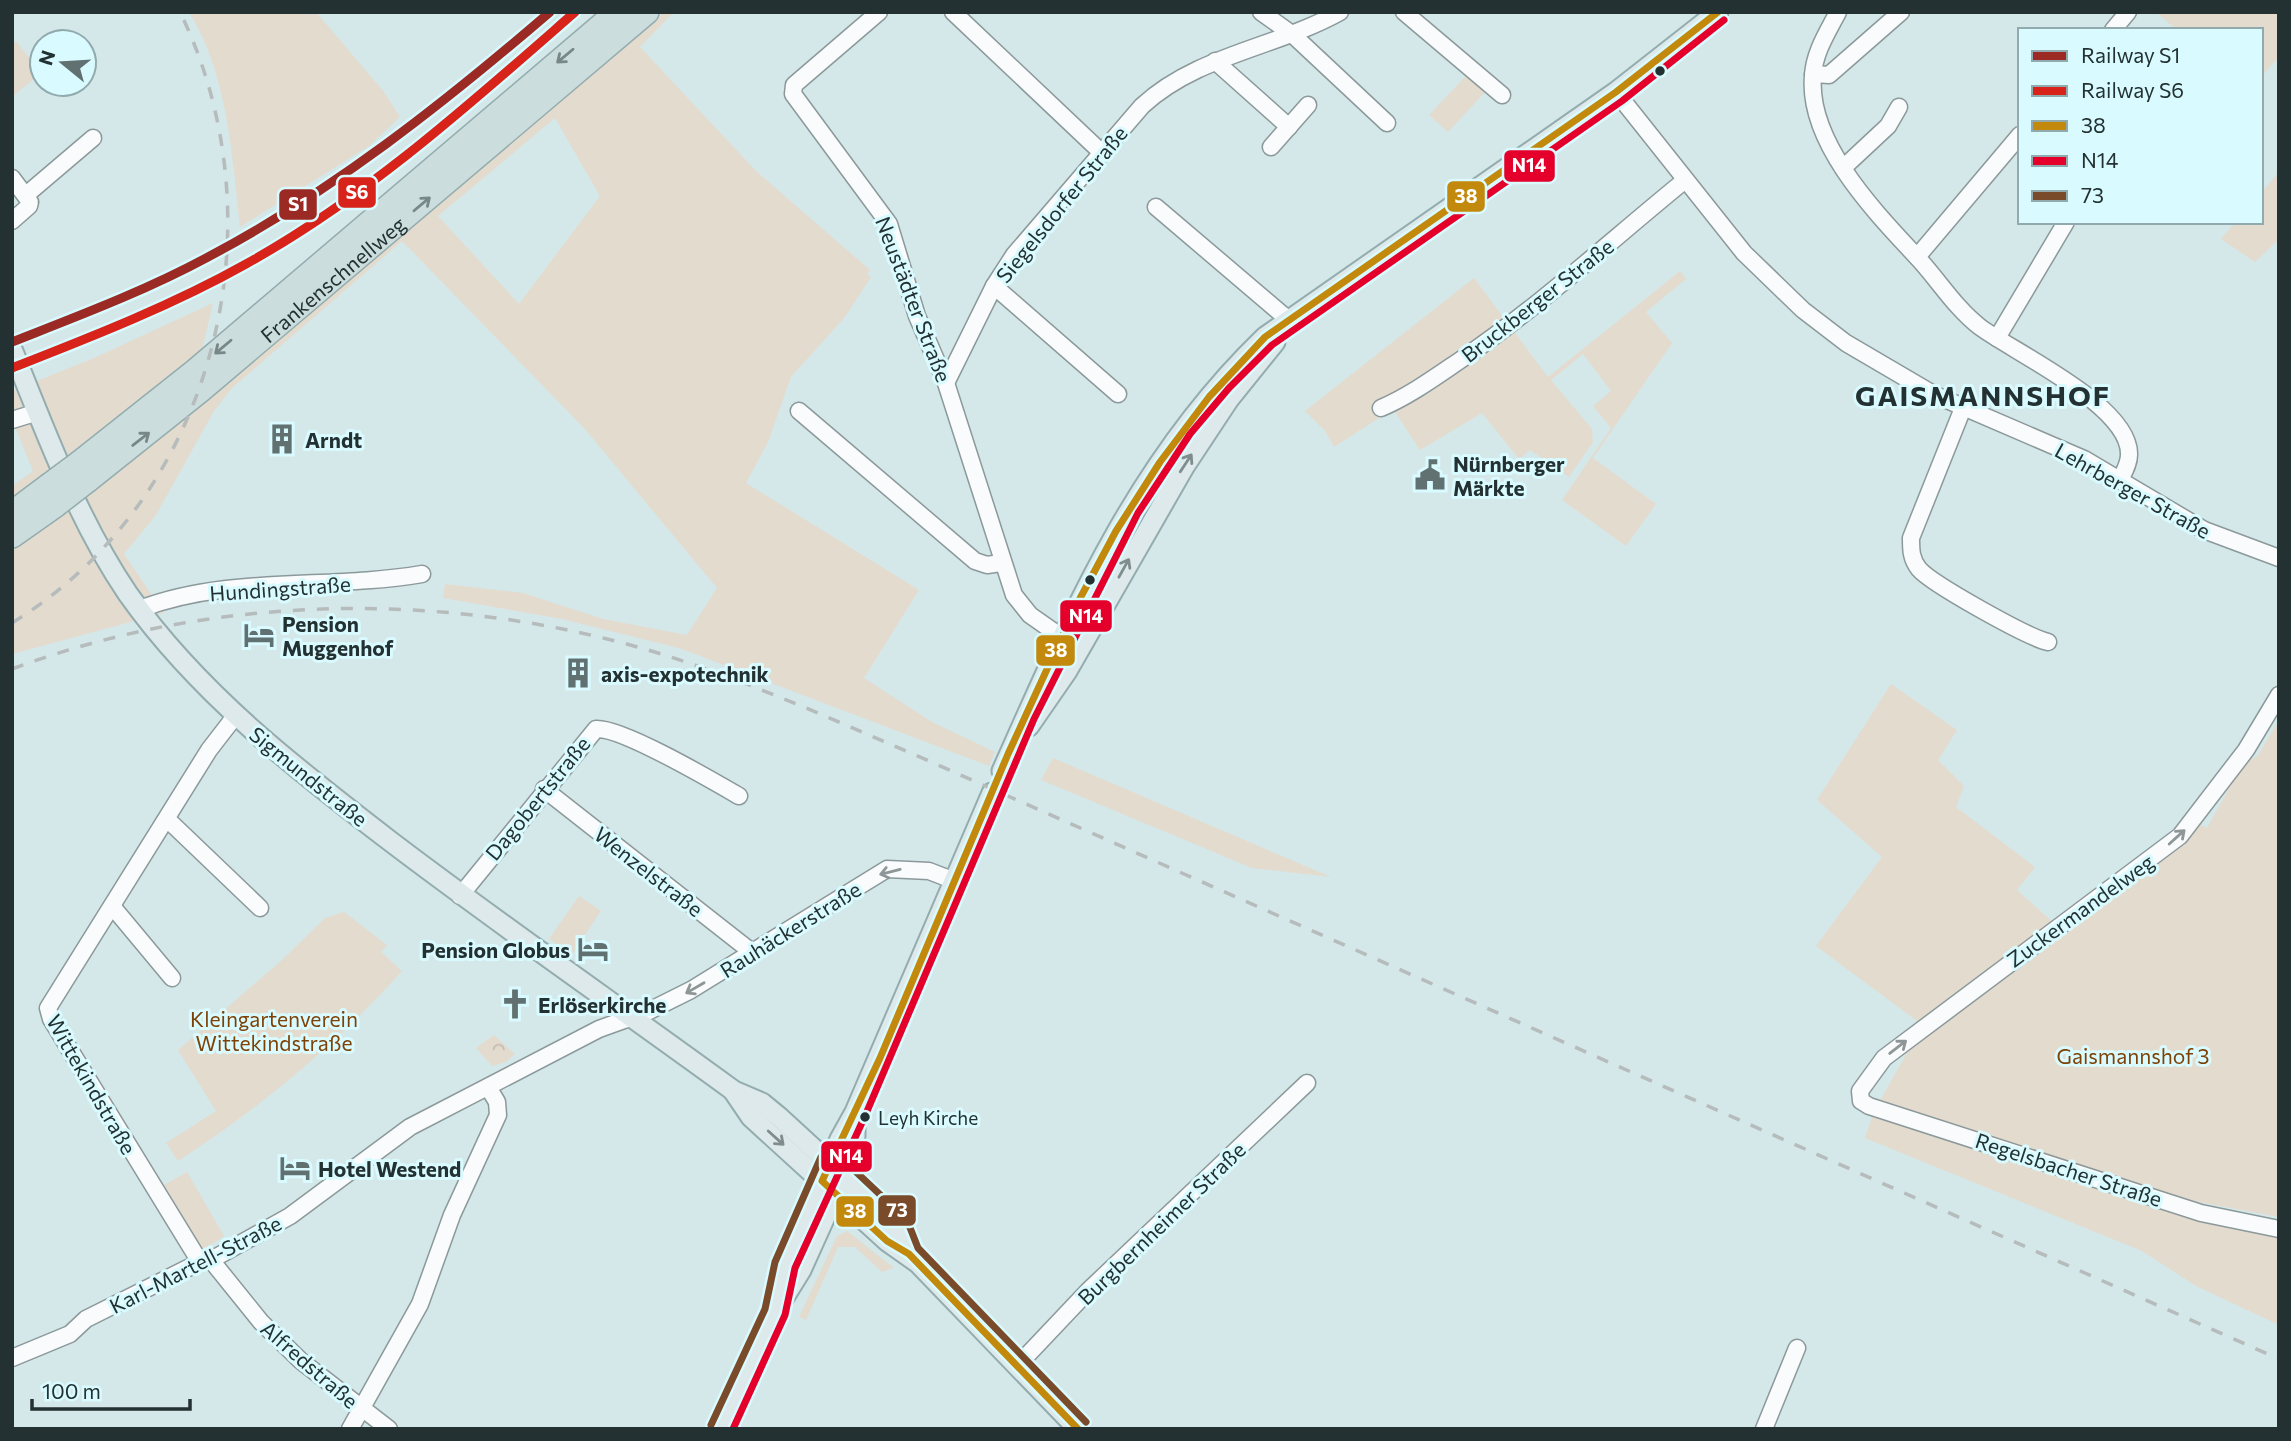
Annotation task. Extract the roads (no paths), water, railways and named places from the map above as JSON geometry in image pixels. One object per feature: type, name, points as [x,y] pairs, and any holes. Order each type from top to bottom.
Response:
[{"type":"highway","name":"Frankenschnellweg","points":[[83,472],[195,371],[617,12]]},
{"type":"highway","name":"Frankenschnellweg","points":[[12,536],[52,496],[83,472],[201,390],[647,12]]},
{"type":"highway","name":"Frankenschnellweg","points":[[12,513],[52,496]]},
{"type":"main road","points":[[1290,321],[1229,399],[1184,467],[1079,649],[1005,763],[1024,715],[1129,508],[1171,443],[1234,367],[1265,337],[1616,92],[1718,12]]},
{"type":"main road","name":"Sigmundstraße","points":[[12,349],[85,519],[140,610],[190,670],[287,760],[460,896],[734,1091],[762,1103],[899,1227],[909,1254]]},
{"type":"main road","points":[[721,1429],[775,1312],[785,1265],[828,1187],[855,1112],[992,793]]},
{"type":"main road","name":"Sigmundstraße","points":[[734,1091],[751,1117],[887,1241],[909,1254],[1077,1429]]},
{"type":"street","name":"Neustädter Straße","points":[[879,12],[792,89],[890,224],[917,316],[946,383],[1001,563],[1021,606],[1079,649]]},
{"type":"street","points":[[953,12],[1101,152]]},
{"type":"street","points":[[1261,12],[1293,35],[1387,123]]},
{"type":"street","name":"Siegelsdorfer Straße","points":[[946,383],[994,286],[1014,255],[1101,152],[1163,87],[1215,61],[1293,35],[1340,12]]},
{"type":"street","points":[[1404,12],[1502,95]]},
{"type":"street","points":[[1838,12],[1819,48],[1813,74],[1815,108],[1843,168],[1874,213],[1977,325],[2067,380],[2110,416],[2129,449],[2128,461],[2120,480]]},
{"type":"street","points":[[1813,74],[1829,75],[1901,12]]},
{"type":"street","points":[[2115,28],[2128,12]]},
{"type":"street","points":[[1215,61],[1289,127]]},
{"type":"street","name":"Lehrberger Straße","points":[[1616,92],[1684,181],[1744,253],[1803,310],[1863,355],[1963,408],[2073,453],[2204,530],[2279,558]]},
{"type":"street","points":[[1271,148],[1308,104]]},
{"type":"street","points":[[1843,168],[1888,126],[1899,107]]},
{"type":"street","points":[[1917,257],[2018,137]]},
{"type":"street","points":[[26,195],[93,138]]},
{"type":"street","points":[[12,178],[26,195],[29,206],[12,221]]},
{"type":"street","name":"Bruckberger Straße","points":[[1381,408],[1401,400],[1548,296],[1684,181]]},
{"type":"street","points":[[1156,207],[1290,321]]},
{"type":"street","points":[[1997,338],[2065,224]]},
{"type":"street","points":[[994,286],[1118,394]]},
{"type":"street","points":[[1963,408],[1911,538],[1911,556],[1920,570],[1949,589],[2031,638],[2048,642]]},
{"type":"street","points":[[799,411],[975,561],[986,565],[1001,563]]},
{"type":"street","points":[[12,420],[38,412]]},
{"type":"street","name":"Hundingstraße","points":[[140,610],[166,600],[213,592],[380,582],[422,574]]},
{"type":"street","name":"Zuckermandelweg","points":[[1861,1101],[1860,1091],[1884,1058],[2180,836],[2246,750],[2279,695]]},
{"type":"street","name":"Wittekindstraße","points":[[206,1261],[51,1019],[48,1008],[209,750],[236,715]]},
{"type":"street","name":"Dagobertstraße","points":[[460,896],[591,732],[603,728],[663,755],[739,796]]},
{"type":"street","name":"Wenzelstraße","points":[[544,789],[753,953]]},
{"type":"street","points":[[167,819],[260,908]]},
{"type":"street","name":"Rauhäckerstraße","points":[[629,1017],[668,1002],[753,953],[887,869],[916,869],[955,881]]},
{"type":"street","points":[[112,906],[172,978]]},
{"type":"street","name":"Karl-Martell-Straße","points":[[12,1358],[70,1335],[86,1319],[206,1261],[290,1216],[399,1133],[599,1029],[629,1017]]},
{"type":"street","name":"Burgbernheimer Straße","points":[[1018,1365],[1088,1291],[1307,1083]]},
{"type":"street","points":[[350,1429],[420,1304],[464,1188],[498,1115],[497,1102],[488,1087]]},
{"type":"street","name":"Regelsbacher Straße","points":[[1861,1101],[1869,1106],[2202,1213],[2279,1229]]},
{"type":"street","name":"Alfredstraße","points":[[206,1261],[261,1322],[301,1361],[389,1429]]},
{"type":"street","points":[[1764,1429],[1797,1348]]},
{"type":"railway","points":[[12,623],[82,570],[139,504],[182,430],[211,350],[226,265],[226,179],[211,94],[180,12]]},
{"type":"railway","points":[[12,669],[88,644],[167,626],[247,614],[328,609],[409,610],[490,617],[570,631],[648,650],[755,687],[929,761],[2279,1359]]},
{"type":"rail line","name":"S1","points":[[12,342],[160,281],[208,257],[299,204],[428,113],[550,12]]},
{"type":"rail line","name":"S6","points":[[12,368],[189,294],[291,238],[417,147],[575,12]]},
{"type":"place","name":"Arndt","points":[[282,439]]},
{"type":"place","name":"Nürnberger Märkte","points":[[1430,475]]},
{"type":"place","name":"Pension Muggenhof","points":[[259,635]]},
{"type":"place","name":"axis-expotechnik","points":[[578,673]]},
{"type":"place","name":"Pension Globus","points":[[593,949]]},
{"type":"place","name":"Erlöserkirche","points":[[515,1004]]},
{"type":"place","name":"Leyh Kirche","points":[[865,1117]]},
{"type":"place","name":"Hotel Westend","points":[[295,1168]]},
{"type":"district","name":"GAISMANNSHOF","points":[[1983,395]]},
{"type":"park label","name":"Kleingartenverein Wittekindstraße","points":[[274,1030]]},
{"type":"park label","name":"Gaismannshof 3","points":[[2133,1055]]}]
